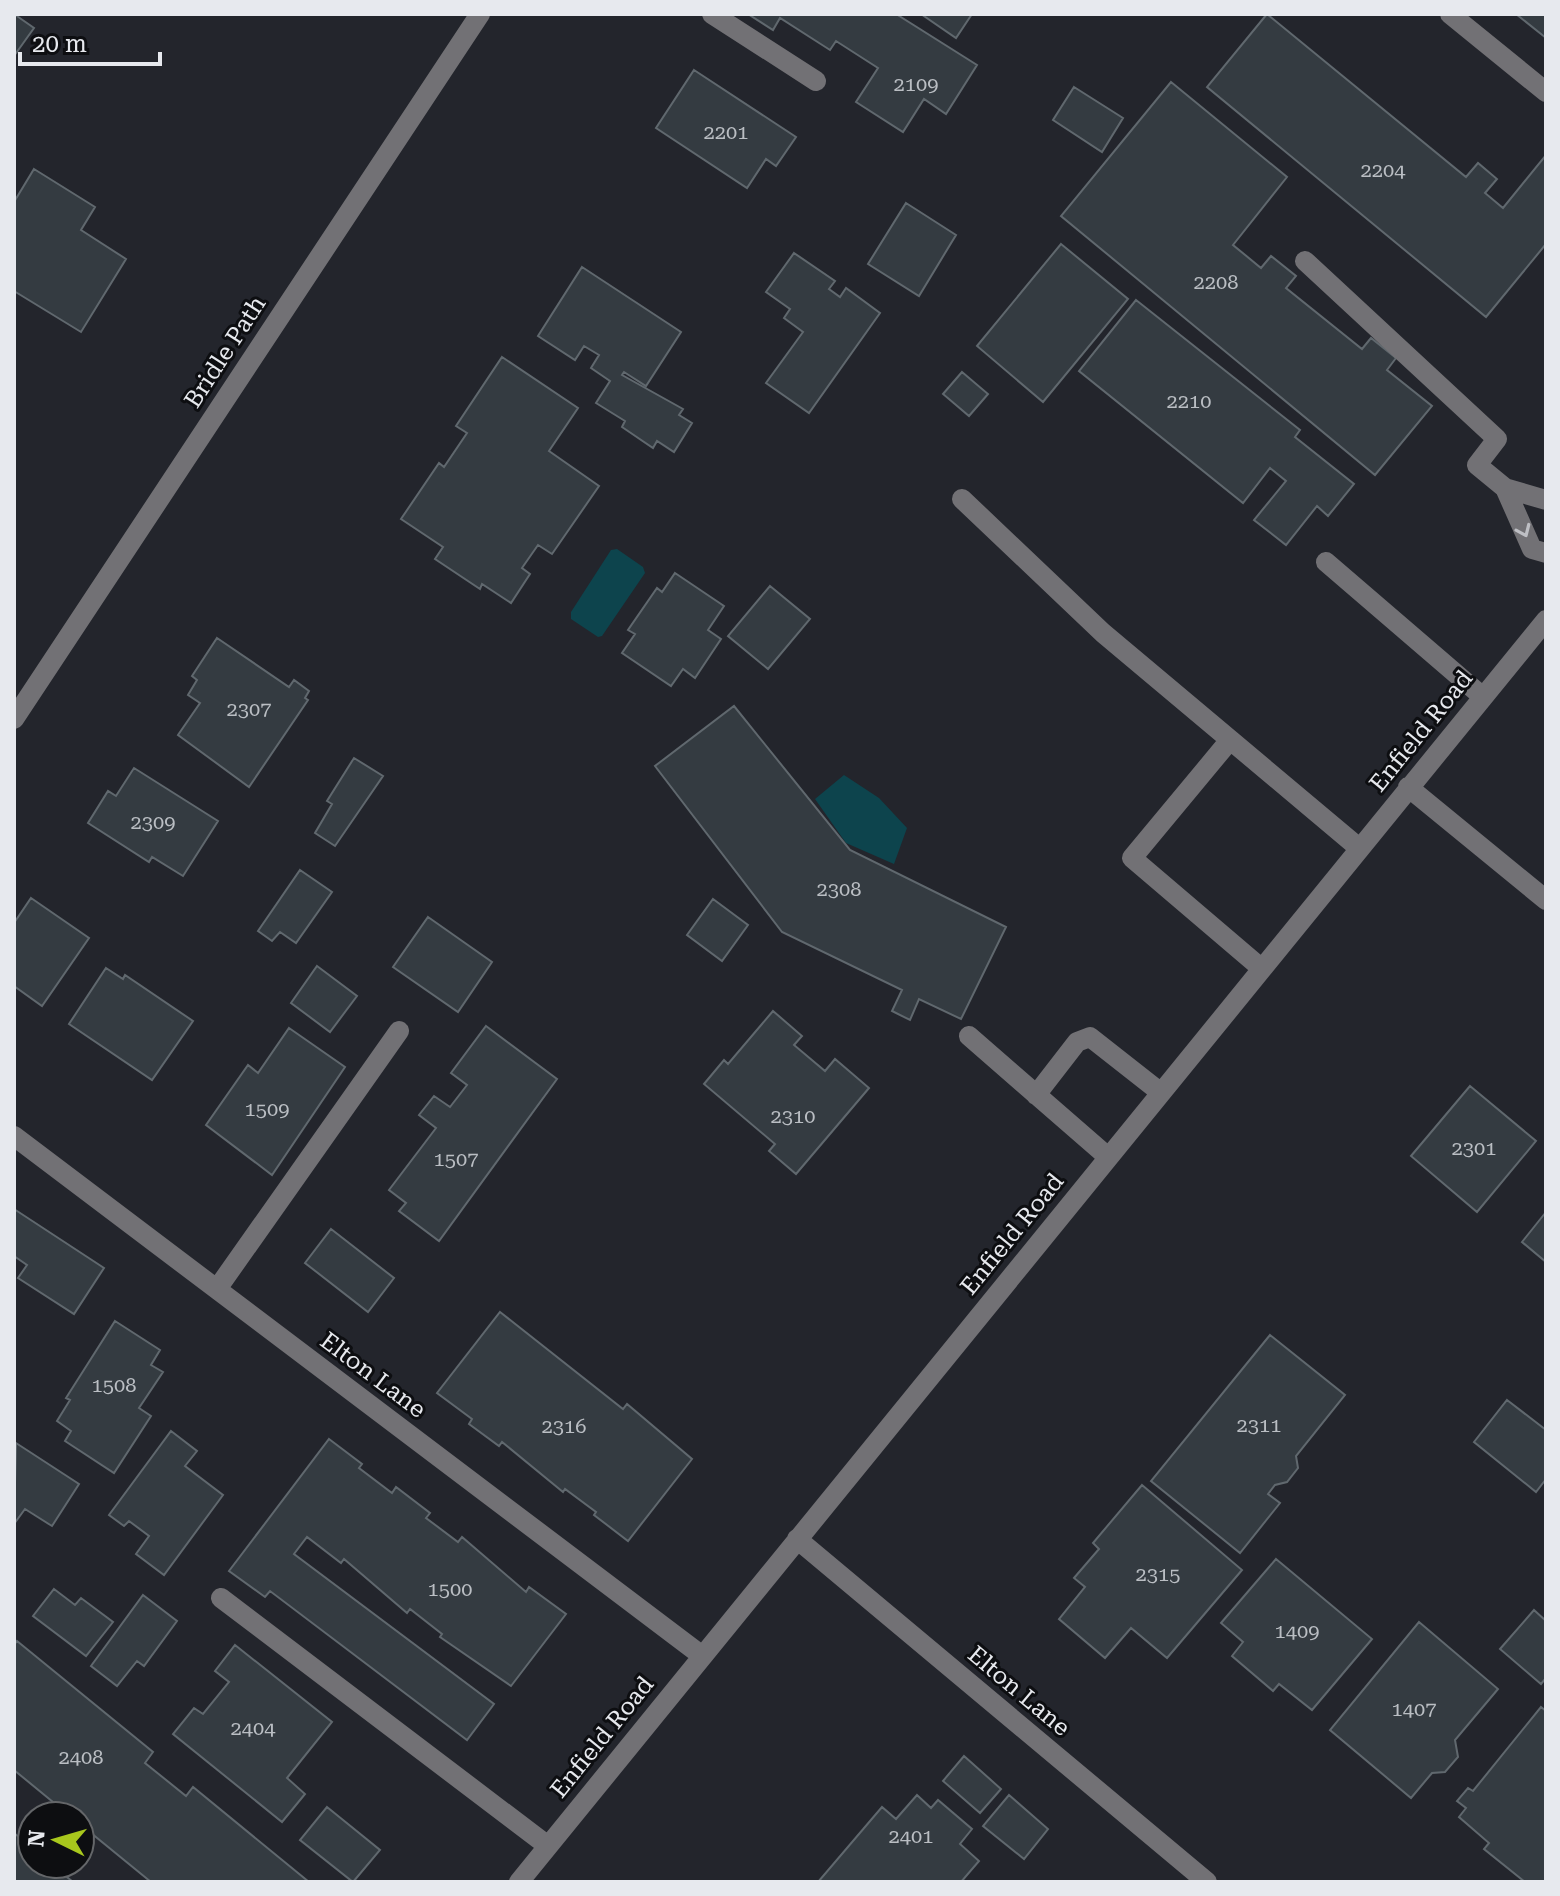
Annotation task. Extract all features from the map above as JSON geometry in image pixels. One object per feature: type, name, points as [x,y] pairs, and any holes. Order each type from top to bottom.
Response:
[{"type":"street","name":"Bridle Path","points":[[14,719],[480,14]]},
{"type":"street","points":[[712,14],[816,81]]},
{"type":"street","points":[[1450,14],[1546,92]]},
{"type":"street","points":[[1305,261],[1497,439],[1477,465],[1505,488],[1546,500]]},
{"type":"street","points":[[1505,488],[1532,549],[1546,553]]},
{"type":"street","points":[[962,499],[1103,633],[1359,848]]},
{"type":"street","points":[[1326,562],[1483,697]]},
{"type":"street","name":"Enfield Road","points":[[519,1882],[1546,620]]},
{"type":"street","points":[[1230,740],[1132,858],[1261,968]]},
{"type":"street","points":[[1408,787],[1546,900]]},
{"type":"street","points":[[217,1289],[399,1031]]},
{"type":"street","points":[[969,1036],[1108,1157]]},
{"type":"street","points":[[1036,1095],[1077,1042],[1090,1037],[1160,1092]]},
{"type":"street","name":"Elton Lane","points":[[14,1136],[701,1655]]},
{"type":"street","name":"Elton Lane","points":[[797,1539],[1207,1882]]},
{"type":"street","points":[[221,1598],[548,1846]]},
{"type":"water","points":[[617,549],[643,567],[645,573],[602,636],[598,637],[571,619],[571,612],[611,550]]},
{"type":"water","points":[[844,775],[879,798],[907,828],[894,864],[846,843],[815,799]]},
{"type":"building","points":[[14,14],[34,28],[14,56]]},
{"type":"building","points":[[748,14],[896,14],[977,65],[946,114],[924,99],[903,132],[856,102],[878,68],[836,41],[830,50],[780,18],[773,30]]},
{"type":"building","points":[[921,14],[972,14],[956,38]]},
{"type":"building","points":[[1267,14],[1466,177],[1478,163],[1497,179],[1485,193],[1503,208],[1546,155],[1546,244],[1486,317],[1207,87]]},
{"type":"building","points":[[1516,14],[1546,14],[1546,38]]},
{"type":"building","points":[[694,70],[796,137],[776,166],[766,159],[747,188],[656,128]]},
{"type":"building","points":[[1171,82],[1287,177],[1233,245],[1261,268],[1271,256],[1296,276],[1286,288],[1362,349],[1371,338],[1396,358],[1387,370],[1432,406],[1375,475],[1061,216]]},
{"type":"building","points":[[1074,87],[1123,118],[1102,152],[1053,120]]},
{"type":"building","points":[[34,169],[95,207],[81,230],[126,259],[81,332],[14,291],[14,202]]},
{"type":"building","points":[[906,203],[956,235],[919,296],[868,264]]},
{"type":"building","points":[[1061,244],[1128,299],[1043,402],[977,346]]},
{"type":"building","points":[[794,253],[835,281],[829,289],[840,297],[846,288],[880,313],[809,413],[766,383],[803,332],[784,318],[790,309],[766,292]]},
{"type":"building","points":[[582,267],[681,332],[646,386],[624,372],[622,375],[683,409],[679,415],[692,423],[674,452],[657,441],[653,448],[622,427],[625,421],[596,403],[610,381],[591,368],[599,355],[584,346],[575,360],[538,336]]},
{"type":"building","points":[[1136,300],[1300,430],[1295,437],[1354,484],[1328,516],[1317,506],[1286,545],[1254,520],[1286,481],[1270,468],[1243,503],[1079,371]]},
{"type":"building","points":[[502,357],[578,408],[549,451],[599,486],[552,554],[538,545],[522,568],[530,574],[511,603],[482,584],[480,589],[435,559],[443,547],[401,519],[439,463],[444,467],[467,433],[456,426]]},
{"type":"building","points":[[962,372],[988,394],[969,416],[943,394]]},
{"type":"building","points":[[675,573],[724,606],[708,630],[721,639],[695,678],[683,669],[671,686],[622,653],[635,634],[628,630],[657,588],[662,592]]},
{"type":"building","points":[[770,586],[810,619],[768,669],[728,636]]},
{"type":"building","points":[[217,638],[289,687],[294,680],[309,691],[305,698],[308,700],[249,787],[178,735],[200,703],[188,695],[197,680],[192,676]]},
{"type":"building","points":[[734,706],[850,850],[1006,927],[961,1019],[919,999],[910,1020],[892,1011],[902,990],[782,932],[655,766]]},
{"type":"building","points":[[354,758],[383,776],[335,846],[315,833],[332,804],[327,801]]},
{"type":"building","points":[[134,768],[218,821],[183,876],[152,857],[149,862],[88,823],[108,791],[116,796]]},
{"type":"building","points":[[300,870],[332,892],[296,943],[280,932],[272,941],[258,931]]},
{"type":"building","points":[[31,898],[89,938],[42,1006],[14,986],[14,923]]},
{"type":"building","points":[[713,899],[748,925],[722,961],[687,935]]},
{"type":"building","points":[[428,917],[492,962],[458,1012],[393,967]]},
{"type":"building","points":[[317,966],[357,996],[330,1032],[291,1003]]},
{"type":"building","points":[[106,968],[123,979],[125,975],[193,1021],[152,1080],[69,1024]]},
{"type":"building","points":[[773,1011],[802,1036],[794,1045],[825,1071],[835,1059],[869,1088],[796,1174],[769,1151],[775,1144],[704,1084],[724,1060],[728,1064]]},
{"type":"building","points":[[486,1026],[557,1079],[439,1241],[399,1211],[406,1203],[389,1190],[436,1128],[419,1115],[434,1096],[450,1107],[467,1085],[451,1073]]},
{"type":"building","points":[[289,1028],[345,1067],[272,1175],[206,1125],[248,1065],[258,1073]]},
{"type":"building","points":[[1470,1086],[1536,1141],[1477,1212],[1411,1156]]},
{"type":"building","points":[[14,1209],[104,1268],[74,1314],[18,1278],[27,1265],[14,1256]]},
{"type":"building","points":[[1546,1212],[1546,1262],[1522,1242]]},
{"type":"building","points":[[331,1229],[394,1278],[368,1312],[305,1263]]},
{"type":"building","points":[[500,1312],[623,1409],[627,1404],[692,1459],[628,1541],[594,1515],[596,1512],[565,1489],[563,1492],[502,1442],[499,1446],[469,1424],[472,1419],[437,1393]]},
{"type":"building","points":[[115,1321],[160,1350],[151,1365],[163,1372],[139,1408],[151,1416],[114,1473],[65,1441],[71,1431],[57,1421],[70,1400],[66,1398]]},
{"type":"building","points":[[1270,1335],[1345,1395],[1296,1456],[1298,1468],[1287,1482],[1275,1485],[1268,1494],[1280,1503],[1240,1553],[1151,1481]]},
{"type":"building","points":[[1507,1400],[1546,1430],[1546,1479],[1536,1492],[1474,1442]]},
{"type":"building","points":[[171,1431],[197,1451],[185,1466],[223,1495],[164,1575],[136,1554],[149,1536],[129,1521],[124,1526],[109,1515]]},
{"type":"building","points":[[329,1439],[362,1464],[359,1468],[392,1493],[396,1487],[430,1513],[426,1518],[458,1542],[462,1537],[526,1592],[529,1587],[566,1614],[511,1686],[440,1637],[442,1634],[410,1609],[407,1613],[344,1559],[341,1563],[307,1537],[294,1554],[494,1704],[467,1740],[270,1591],[265,1597],[229,1571]]},
{"type":"building","points":[[16,1443],[79,1484],[52,1526],[25,1509],[14,1524]]},
{"type":"building","points":[[1142,1485],[1242,1570],[1167,1658],[1131,1628],[1105,1658],[1059,1619],[1085,1587],[1074,1578],[1099,1549],[1093,1543]]},
{"type":"building","points":[[1276,1559],[1372,1639],[1312,1710],[1279,1684],[1273,1691],[1232,1656],[1243,1642],[1221,1623]]},
{"type":"building","points":[[54,1589],[75,1605],[81,1598],[113,1622],[86,1656],[33,1616]]},
{"type":"building","points":[[143,1595],[177,1621],[144,1666],[137,1661],[117,1686],[91,1666]]},
{"type":"building","points":[[1534,1610],[1546,1621],[1546,1678],[1541,1684],[1500,1649]]},
{"type":"building","points":[[1419,1622],[1498,1689],[1455,1740],[1458,1757],[1445,1772],[1432,1773],[1411,1798],[1330,1730]]},
{"type":"building","points":[[17,1641],[153,1752],[145,1763],[186,1796],[193,1787],[309,1882],[151,1882],[96,1837],[96,1800],[51,1800],[14,1770],[14,1645]]},
{"type":"building","points":[[235,1645],[332,1722],[287,1778],[305,1794],[282,1822],[173,1734],[194,1708],[203,1714],[229,1682],[215,1671]]},
{"type":"building","points":[[1541,1707],[1546,1711],[1546,1882],[1525,1882],[1484,1849],[1489,1843],[1459,1817],[1466,1808],[1457,1801],[1468,1788],[1473,1791]]},
{"type":"building","points":[[964,1756],[1001,1789],[980,1813],[943,1781]]},
{"type":"building","points":[[917,1795],[931,1808],[938,1800],[972,1829],[960,1844],[979,1861],[961,1882],[818,1882],[882,1807],[896,1819]]},
{"type":"building","points":[[1009,1795],[1048,1829],[1024,1859],[983,1826]]},
{"type":"building","points":[[327,1807],[380,1850],[353,1882],[300,1840]]},
{"type":"building","points":[[14,1833],[16,1880],[73,1882],[14,1882]]}]
